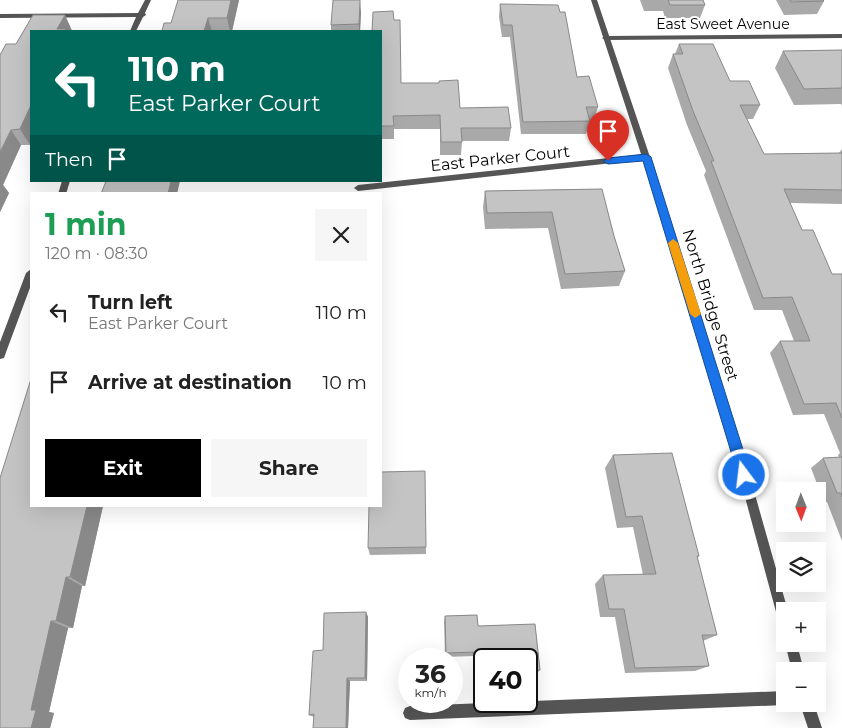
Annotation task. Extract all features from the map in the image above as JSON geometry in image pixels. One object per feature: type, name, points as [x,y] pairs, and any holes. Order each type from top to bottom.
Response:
[{"type":"street","points":[[135,30],[143,15],[148,0]]},
{"type":"street","name":"North Bridge Street","points":[[594,0],[605,38],[646,157],[734,438],[779,602]]},
{"type":"street","points":[[0,16],[143,15]]},
{"type":"street","name":"East Sweet Avenue","points":[[605,38],[842,36]]},
{"type":"street","name":"East Parker Court","points":[[358,188],[646,157]]},
{"type":"street","points":[[0,355],[30,276]]},
{"type":"street","points":[[463,711],[776,698]]},
{"type":"street","points":[[810,712],[815,728]]},
{"type":"building","points":[[178,0],[231,0],[227,18],[208,18],[204,30],[162,30],[164,23],[171,23]]},
{"type":"building","points":[[333,0],[360,0],[359,24],[331,25]]},
{"type":"building","points":[[668,0],[703,0],[705,5],[670,5]]},
{"type":"building","points":[[790,0],[823,0],[824,1],[791,2]]},
{"type":"building","points":[[500,4],[558,5],[560,12],[565,12],[577,77],[589,76],[598,107],[586,107],[590,121],[523,122],[512,25],[503,25]]},
{"type":"building","points":[[393,11],[394,20],[400,20],[401,83],[439,83],[439,81],[458,80],[460,108],[508,107],[511,128],[461,128],[462,142],[441,142],[440,115],[393,116],[394,126],[382,126],[382,30],[372,30],[373,12]]},
{"type":"building","points":[[33,15],[65,15],[57,29],[66,30],[30,30],[30,107],[20,129],[11,130],[0,152],[0,55],[6,44],[16,44]]},
{"type":"building","points":[[679,44],[713,44],[730,81],[749,81],[760,105],[740,105],[764,154],[842,153],[842,190],[784,189],[802,230],[813,230],[832,274],[842,274],[842,418],[836,403],[804,404],[780,341],[810,341],[792,297],[763,298],[673,54],[683,54]]},
{"type":"building","points":[[842,50],[842,88],[804,89],[783,51]]},
{"type":"building","points":[[106,182],[171,182],[168,192],[102,192]]},
{"type":"building","points":[[602,189],[625,271],[565,274],[552,212],[487,213],[485,191]]},
{"type":"building","points":[[30,382],[30,507],[87,507],[70,577],[66,577],[56,621],[51,621],[31,710],[36,710],[31,728],[0,728],[0,478]]},
{"type":"building","points":[[672,453],[717,635],[702,635],[709,666],[635,668],[624,609],[609,609],[603,575],[656,574],[642,516],[626,517],[613,455]]},
{"type":"building","points":[[842,457],[842,497],[841,493],[837,493],[823,458]]},
{"type":"building","points":[[425,471],[426,547],[368,548],[369,507],[382,507],[382,472]]},
{"type":"building","points":[[366,612],[365,678],[347,678],[346,728],[313,728],[314,714],[309,715],[313,651],[323,650],[324,613]]},
{"type":"building","points":[[477,615],[478,626],[535,624],[538,648],[473,648],[473,652],[463,652],[463,648],[446,648],[445,616]]},
{"type":"building","points":[[538,652],[540,670],[538,670]]},
{"type":"slow traffic","points":[[673,243],[695,314]]},
{"type":"route","points":[[608,161],[646,157],[744,475]]}]
